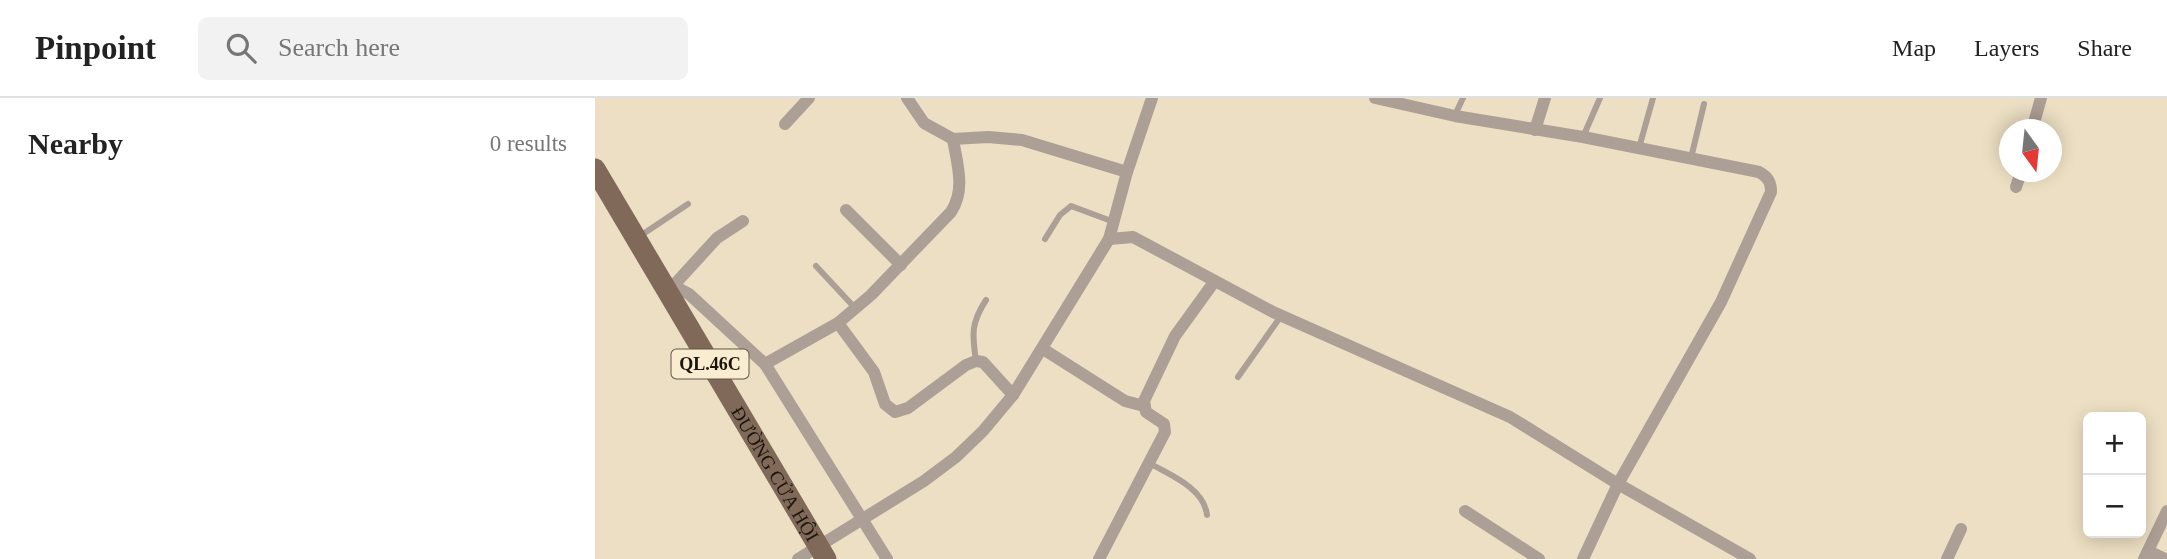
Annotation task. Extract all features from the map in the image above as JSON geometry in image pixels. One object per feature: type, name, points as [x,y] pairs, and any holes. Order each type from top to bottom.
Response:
[{"type":"main road","name":"ĐƯỜNG CỬA HỘI","points":[[595,169],[636,239],[667,282],[822,553]]},
{"type":"street","points":[[785,124],[809,98]]},
{"type":"street","points":[[907,98],[924,123],[953,139],[988,137],[1022,140],[1127,172]]},
{"type":"street","points":[[798,559],[822,553],[863,517],[924,481],[956,457],[983,431],[1013,395],[1109,239],[1127,172],[1152,98]]},
{"type":"street","points":[[1375,98],[1455,116],[1583,137],[1759,172],[1769,180],[1771,192],[1721,302],[1618,484],[1583,559]]},
{"type":"street","points":[[1535,130],[1545,98]]},
{"type":"street","points":[[2035,119],[2041,98]]},
{"type":"street","points":[[765,364],[838,323],[901,265],[947,216],[958,200],[960,182],[953,139]]},
{"type":"street","points":[[2016,187],[2018,182]]},
{"type":"street","points":[[846,210],[901,265]]},
{"type":"street","points":[[743,221],[717,238],[667,282],[701,305],[765,364],[887,559]]},
{"type":"street","points":[[1109,239],[1133,237],[1281,316],[1510,417],[1618,484],[1750,559]]},
{"type":"street","points":[[1099,559],[1165,428],[1164,424],[1146,412],[1144,406],[1175,337],[1214,282]]},
{"type":"street","points":[[838,323],[874,372],[885,404],[895,412],[908,408],[966,365],[976,361],[983,362],[1013,395]]},
{"type":"street","points":[[1043,349],[1125,401],[1144,406]]},
{"type":"street","points":[[1465,511],[1539,559]]},
{"type":"street","points":[[2165,559],[2146,555],[2167,511]]},
{"type":"street","points":[[1947,559],[1961,529]]},
{"type":"lane","points":[[1455,116],[1464,98]]},
{"type":"lane","points":[[1583,137],[1600,98]]},
{"type":"lane","points":[[1639,148],[1653,98]]},
{"type":"lane","points":[[1691,159],[1704,104]]},
{"type":"lane","points":[[636,239],[688,204]]},
{"type":"lane","points":[[1045,239],[1060,215],[1071,206],[1114,222]]},
{"type":"lane","points":[[816,266],[855,308]]},
{"type":"lane","points":[[976,361],[972,337],[974,324],[986,300]]},
{"type":"lane","points":[[1238,377],[1281,316]]},
{"type":"lane","points":[[1149,463],[1194,491],[1205,502],[1207,515]]}]
